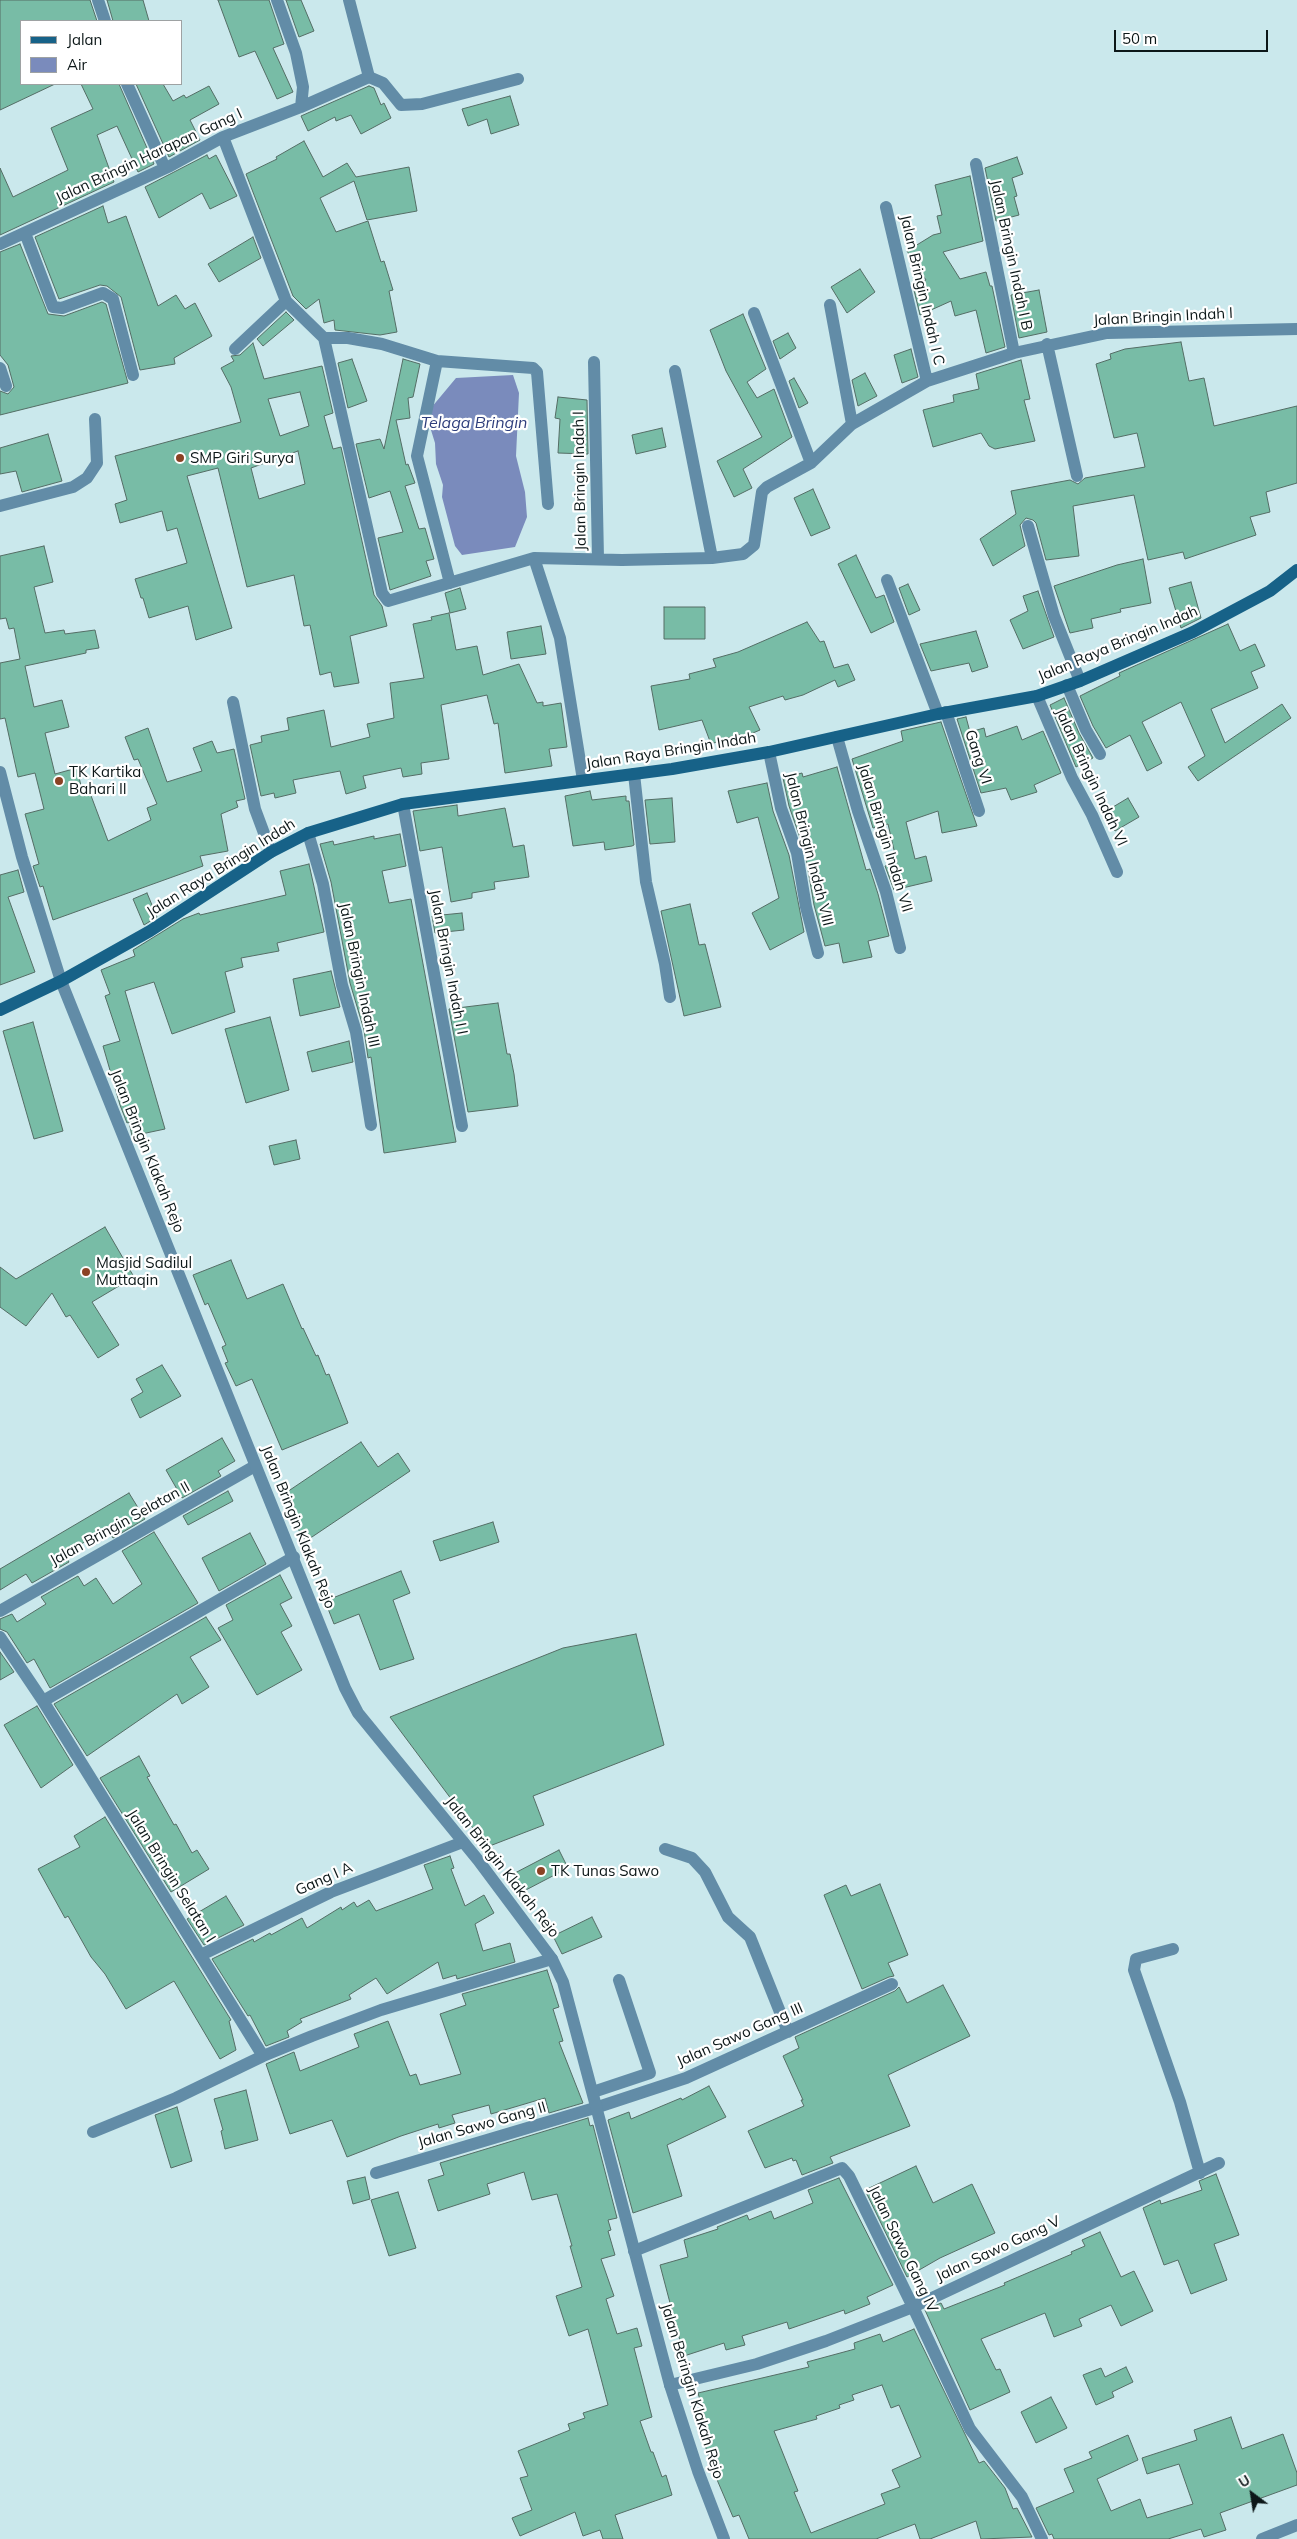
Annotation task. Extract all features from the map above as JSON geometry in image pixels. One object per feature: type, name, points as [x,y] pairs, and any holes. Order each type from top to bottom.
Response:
[{"type":"main road","name":"Jalan Raya Bringin Indah","points":[[0,1010],[61,981],[150,931],[271,852],[308,833],[403,804],[634,774],[769,752],[942,713],[1037,696],[1074,683],[1192,632],[1270,591],[1297,570]]},
{"type":"street","points":[[98,0],[105,20]]},
{"type":"street","points":[[277,0],[301,74],[303,87],[301,107]]},
{"type":"street","points":[[349,0],[369,77],[383,83],[401,105],[422,104],[518,79]]},
{"type":"street","name":"Jalan Bringin Harapan Gang I","points":[[0,244],[165,168],[223,137],[301,107],[369,77]]},
{"type":"street","points":[[127,85],[165,168]]},
{"type":"street","points":[[223,137],[286,301],[324,338],[385,598],[393,600],[534,558],[598,558]]},
{"type":"street","name":"Jalan Bringin Indah I B","points":[[976,164],[1014,353]]},
{"type":"street","name":"Jalan Bringin Indah I C","points":[[886,207],[927,381]]},
{"type":"street","points":[[25,233],[53,307],[62,308],[103,293],[113,299],[116,304],[133,374]]},
{"type":"street","points":[[235,349],[286,301]]},
{"type":"street","points":[[830,305],[852,424]]},
{"type":"street","points":[[754,312],[811,464]]},
{"type":"street","name":"Jalan Bringin Indah I","points":[[594,362],[598,558],[712,558],[743,554],[754,545],[762,492],[767,487],[811,464],[852,424],[927,381],[1047,344],[1107,333],[1297,329]]},
{"type":"street","points":[[324,338],[348,338],[382,344],[436,361],[533,368],[537,372],[548,504]]},
{"type":"street","points":[[1047,344],[1077,476]]},
{"type":"street","points":[[436,361],[417,456],[450,583]]},
{"type":"street","points":[[0,368],[6,386]]},
{"type":"street","points":[[675,371],[712,558]]},
{"type":"street","points":[[0,506],[73,487],[87,478],[97,463],[95,419]]},
{"type":"street","points":[[1028,526],[1086,730],[1100,754]]},
{"type":"street","points":[[534,558],[560,638],[583,780]]},
{"type":"street","name":"Gang VI","points":[[887,580],[942,713],[979,812]]},
{"type":"street","name":"Jalan Bringin Indah VI","points":[[1037,696],[1068,770],[1092,815],[1117,872]]},
{"type":"street","points":[[233,702],[256,810],[271,852]]},
{"type":"street","name":"Jalan Bringin Indah VII","points":[[837,737],[858,811],[886,892],[900,948]]},
{"type":"street","name":"Jalan Bringin Indah VIII","points":[[769,752],[781,808],[797,853],[806,907],[818,953]]},
{"type":"street","name":"Jalan Bringin Klakah Rejo","points":[[0,772],[22,857],[61,981],[346,1688],[358,1713],[463,1842],[552,1959],[563,1982],[594,2092],[634,2251]]},
{"type":"street","points":[[634,774],[646,882],[666,964],[670,997]]},
{"type":"street","name":"Jalan Bringin Indah I I","points":[[403,804],[462,1126]]},
{"type":"street","name":"Jalan Bringin Indah III","points":[[308,833],[323,884],[342,985],[356,1032],[371,1125]]},
{"type":"street","name":"Jalan Bringin Selatan II","points":[[0,1611],[255,1466]]},
{"type":"street","points":[[0,1637],[43,1701],[294,1557]]},
{"type":"street","name":"Jalan Bringin Selatan I","points":[[43,1701],[263,2056]]},
{"type":"street","name":"Gang I A","points":[[201,1955],[331,1892],[463,1842]]},
{"type":"street","points":[[665,1849],[692,1858],[705,1872],[728,1917],[750,1937],[788,2032]]},
{"type":"street","points":[[1173,1949],[1136,1959],[1134,1970],[1180,2102],[1200,2173]]},
{"type":"street","points":[[94,2132],[176,2098],[263,2056],[382,2010],[552,1959]]},
{"type":"street","points":[[594,2092],[650,2073],[619,1980]]},
{"type":"street","name":"Jalan Sawo Gang III","points":[[598,2108],[686,2078],[892,1984]]},
{"type":"street","name":"Jalan Sawo Gang II","points":[[376,2173],[598,2108]]},
{"type":"street","name":"Jalan Sawo Gang V","points":[[670,2385],[756,2364],[913,2307],[1219,2163]]},
{"type":"street","name":"Jalan Sawo Gang IV","points":[[634,2251],[842,2168],[849,2176],[970,2429],[1022,2497],[1042,2539]]},
{"type":"street","name":"Jalan Beringin Klakah Rejo","points":[[634,2251],[670,2385],[698,2471],[724,2539]]},
{"type":"street","points":[[1262,2539],[1297,2525]]},
{"type":"water","name":"Telaga Bringin","points":[[513,375],[519,393],[516,456],[525,492],[527,517],[515,547],[462,555],[455,546],[442,497],[443,485],[436,464],[435,443],[426,414],[456,378]]},
{"type":"building","points":[[0,0],[90,0],[97,20],[20,20],[20,85],[53,85],[0,110]]},
{"type":"building","points":[[107,0],[143,0],[149,20],[113,20]]},
{"type":"building","points":[[218,0],[269,0],[284,44],[273,48],[293,92],[277,99],[255,51],[239,57]]},
{"type":"building","points":[[286,0],[301,0],[314,31],[299,37]]},
{"type":"building","points":[[81,85],[119,85],[154,164],[138,172],[117,126],[97,135],[114,182],[0,235],[0,168],[13,197],[68,170],[51,128],[93,109]]},
{"type":"building","points":[[136,85],[164,85],[173,101],[184,95],[186,98],[209,86],[219,104],[190,120],[200,140],[169,157]]},
{"type":"building","points":[[369,86],[374,88],[381,105],[384,103],[391,118],[361,134],[351,115],[336,121],[335,117],[308,131],[301,116]]},
{"type":"building","points":[[510,96],[519,125],[491,134],[487,119],[468,126],[462,109]]},
{"type":"building","points":[[304,141],[323,177],[347,163],[356,177],[409,167],[417,211],[367,220],[354,181],[320,198],[336,232],[368,221],[381,262],[384,261],[393,290],[389,291],[397,332],[380,335],[335,330],[334,320],[324,323],[319,299],[306,309],[293,296],[246,174],[277,159],[276,157]]},
{"type":"building","points":[[207,155],[209,159],[216,155],[237,196],[210,209],[202,193],[159,218],[145,187]]},
{"type":"building","points":[[1017,157],[1023,174],[1012,178],[1017,196],[1014,197],[1019,215],[996,221],[985,168]]},
{"type":"building","points":[[970,176],[983,241],[943,252],[960,279],[986,272],[990,286],[992,286],[1005,347],[986,353],[976,310],[955,316],[951,301],[920,315],[913,286],[926,280],[907,251],[933,235],[941,233],[937,216],[942,215],[935,185]]},
{"type":"building","points":[[103,206],[108,223],[126,216],[158,306],[176,295],[185,309],[195,303],[212,336],[174,358],[175,364],[140,370],[121,297],[107,286],[100,285],[59,299],[35,237]]},
{"type":"building","points":[[253,237],[261,258],[219,282],[208,264]]},
{"type":"building","points":[[20,244],[48,314],[64,316],[102,302],[106,304],[128,383],[0,415],[0,391],[8,394],[14,387],[8,365],[0,355],[0,252]]},
{"type":"building","points":[[860,269],[875,292],[847,313],[831,287]]},
{"type":"building","points":[[1039,290],[1047,332],[1019,338],[1011,295]]},
{"type":"building","points":[[286,312],[294,320],[263,346],[257,339]]},
{"type":"building","points":[[743,314],[766,369],[747,382],[757,398],[774,389],[792,437],[743,469],[752,488],[734,497],[717,461],[762,437],[726,371],[710,330]]},
{"type":"building","points":[[788,333],[796,348],[780,359],[773,341]]},
{"type":"building","points":[[1181,342],[1189,381],[1204,378],[1214,426],[1297,406],[1297,483],[1266,492],[1270,512],[1250,517],[1256,535],[1185,559],[1183,552],[1148,560],[1134,495],[1073,506],[1079,556],[1046,560],[1036,523],[1026,518],[1020,525],[1025,546],[993,566],[980,539],[1016,514],[1011,491],[1070,480],[1078,484],[1085,478],[1145,467],[1137,433],[1114,438],[1096,364],[1111,359],[1110,354],[1125,349]]},
{"type":"building","points":[[253,343],[264,379],[322,366],[333,413],[324,416],[333,449],[341,447],[374,595],[382,606],[387,626],[350,636],[359,683],[334,687],[331,672],[320,675],[310,625],[304,626],[294,575],[247,587],[218,468],[187,476],[232,628],[196,640],[188,606],[149,618],[143,598],[141,598],[135,579],[187,563],[177,528],[167,531],[162,511],[120,523],[115,504],[127,500],[115,456],[241,422],[231,387],[221,368],[234,361],[231,356],[240,355]],"holes":[[[300,392],[309,426],[280,436],[268,399]],[[298,451],[305,484],[259,499],[251,468]]]},
{"type":"building","points":[[911,349],[918,377],[902,383],[894,355]]},
{"type":"building","points":[[352,359],[367,401],[348,408],[338,363]]},
{"type":"building","points":[[403,359],[420,364],[413,397],[408,398],[410,418],[396,420],[406,465],[408,464],[415,483],[405,486],[419,529],[425,528],[434,559],[426,561],[431,576],[390,590],[378,538],[403,532],[390,491],[369,498],[356,444],[380,439],[384,449]]},
{"type":"building","points":[[1021,360],[1030,399],[1024,400],[1035,441],[995,449],[989,446],[981,433],[933,447],[923,410],[954,402],[953,395],[979,389],[976,374]]},
{"type":"building","points":[[865,373],[877,396],[858,406],[852,380]]},
{"type":"building","points":[[794,378],[808,403],[799,408],[789,381]]},
{"type":"building","points":[[558,397],[587,400],[588,454],[558,453],[560,419],[555,418]]},
{"type":"building","points":[[662,428],[666,447],[636,454],[632,435]]},
{"type":"building","points":[[48,434],[62,481],[22,492],[16,471],[0,474],[0,448]]},
{"type":"building","points":[[813,489],[830,528],[811,536],[794,498]]},
{"type":"building","points":[[44,546],[53,582],[34,587],[45,633],[64,630],[65,634],[95,630],[99,648],[86,650],[86,653],[25,666],[34,707],[62,700],[69,727],[45,733],[55,774],[77,768],[83,795],[90,793],[108,841],[151,820],[147,808],[157,804],[138,759],[134,760],[125,737],[148,728],[167,782],[202,771],[193,748],[212,741],[217,753],[234,749],[245,799],[236,801],[238,807],[221,814],[228,851],[200,856],[203,866],[53,920],[43,886],[40,887],[33,866],[39,864],[25,814],[44,809],[35,773],[18,777],[5,718],[0,719],[0,663],[20,659],[14,628],[9,629],[6,618],[0,619],[0,556]]},
{"type":"building","points":[[856,555],[876,598],[884,595],[894,622],[871,633],[838,564]]},
{"type":"building","points":[[1143,559],[1151,603],[1120,609],[1121,612],[1091,619],[1093,628],[1070,633],[1054,586],[1117,565]]},
{"type":"building","points":[[1191,582],[1201,618],[1181,628],[1169,588]]},
{"type":"building","points":[[908,584],[920,610],[909,615],[899,588]]},
{"type":"building","points":[[460,588],[466,609],[450,613],[445,593]]},
{"type":"building","points":[[1038,591],[1054,637],[1023,649],[1010,620],[1028,611],[1023,596]]},
{"type":"building","points":[[664,607],[705,607],[705,639],[664,639]]},
{"type":"building","points":[[449,613],[456,650],[477,646],[483,675],[519,664],[537,703],[543,702],[543,706],[561,703],[567,747],[549,749],[552,766],[505,773],[498,723],[494,724],[487,695],[441,705],[449,759],[421,763],[422,774],[403,777],[401,768],[363,776],[366,788],[346,794],[340,771],[293,780],[296,793],[275,798],[274,793],[261,796],[250,745],[262,742],[261,736],[289,730],[287,718],[324,710],[331,747],[370,737],[367,724],[394,718],[390,683],[424,678],[413,624],[432,620],[431,617]]},
{"type":"building","points":[[807,622],[820,642],[824,641],[834,668],[848,664],[855,680],[838,687],[835,680],[803,695],[785,700],[783,696],[749,707],[760,730],[741,738],[739,734],[711,744],[702,720],[659,730],[651,686],[690,679],[689,674],[716,667],[713,659],[738,652]]},
{"type":"building","points":[[1228,624],[1240,651],[1255,644],[1265,666],[1251,672],[1258,688],[1211,709],[1225,743],[1282,704],[1291,718],[1198,781],[1188,767],[1205,756],[1181,702],[1142,722],[1162,763],[1147,771],[1130,735],[1106,748],[1093,726],[1080,696],[1120,676],[1119,673]]},
{"type":"building","points":[[541,626],[546,654],[511,659],[507,632]]},
{"type":"building","points":[[976,631],[988,667],[972,672],[969,663],[931,671],[920,644]]},
{"type":"building","points":[[1064,698],[1079,733],[1093,758],[1076,767],[1050,705]]},
{"type":"building","points":[[966,717],[970,732],[984,728],[986,737],[1017,726],[1022,740],[1043,731],[1061,773],[1034,785],[1037,792],[1011,800],[1006,788],[981,793],[957,719]]},
{"type":"building","points":[[941,722],[977,826],[942,833],[938,811],[906,822],[915,859],[926,856],[932,881],[894,890],[885,866],[897,863],[888,824],[873,828],[852,759],[903,741],[901,731]]},
{"type":"building","points":[[837,767],[866,870],[870,869],[889,936],[868,941],[872,957],[843,963],[839,943],[825,946],[814,905],[805,852],[789,806],[783,778],[802,773],[803,777]]},
{"type":"building","points":[[767,783],[773,811],[789,855],[804,932],[770,950],[752,913],[779,898],[758,817],[737,823],[728,791]]},
{"type":"building","points":[[590,791],[592,800],[626,796],[626,801],[629,801],[634,845],[605,850],[604,842],[573,846],[565,796]]},
{"type":"building","points":[[672,798],[675,842],[650,844],[645,800]]},
{"type":"building","points":[[1128,798],[1139,817],[1115,831],[1103,813]]},
{"type":"building","points":[[457,805],[458,816],[505,808],[513,847],[524,845],[529,877],[494,882],[495,889],[472,893],[472,898],[451,902],[442,847],[420,851],[413,811]]},
{"type":"building","points":[[400,834],[406,866],[382,871],[389,903],[411,899],[456,1142],[384,1153],[371,1057],[368,1058],[364,1030],[350,983],[331,882],[320,844],[333,841],[334,845],[374,836],[374,839]]},
{"type":"building","points":[[309,864],[324,932],[277,943],[279,951],[241,958],[243,967],[225,972],[235,1012],[172,1034],[154,982],[125,991],[165,1129],[132,1136],[129,1122],[127,1123],[120,1105],[103,1046],[120,1041],[105,996],[110,994],[101,970],[135,956],[133,950],[183,919],[199,913],[200,915],[286,895],[280,871]]},
{"type":"building","points":[[18,870],[24,892],[8,897],[35,972],[0,985],[0,875]]},
{"type":"building","points":[[147,893],[157,917],[144,925],[133,899]]},
{"type":"building","points":[[690,904],[699,945],[705,944],[721,1007],[684,1016],[661,911]]},
{"type":"building","points":[[462,913],[464,930],[435,933],[432,916]]},
{"type":"building","points":[[331,971],[340,1007],[300,1016],[293,979]]},
{"type":"building","points":[[498,1003],[507,1054],[510,1054],[514,1074],[518,1106],[468,1112],[449,1009]]},
{"type":"building","points":[[270,1017],[289,1090],[246,1103],[225,1029]]},
{"type":"building","points":[[33,1022],[63,1131],[34,1139],[3,1031]]},
{"type":"building","points":[[349,1041],[353,1062],[312,1072],[307,1052]]},
{"type":"building","points":[[296,1140],[300,1159],[274,1165],[269,1146]]},
{"type":"building","points":[[105,1227],[134,1277],[92,1302],[119,1345],[98,1358],[70,1315],[66,1317],[52,1293],[26,1326],[0,1307],[0,1267],[16,1279]]},
{"type":"building","points":[[231,1260],[247,1299],[283,1284],[302,1329],[316,1356],[318,1355],[326,1375],[329,1374],[348,1423],[282,1450],[252,1379],[236,1386],[225,1363],[228,1362],[222,1347],[226,1345],[208,1303],[205,1305],[193,1275]]},
{"type":"building","points":[[162,1365],[181,1396],[140,1418],[131,1399],[143,1392],[136,1379]]},
{"type":"building","points":[[222,1438],[235,1461],[218,1471],[221,1476],[182,1498],[166,1470]]},
{"type":"building","points":[[361,1442],[378,1467],[398,1453],[410,1471],[306,1541],[294,1523],[300,1519],[284,1494]]},
{"type":"building","points":[[228,1491],[233,1501],[188,1525],[183,1516]]},
{"type":"building","points":[[129,1493],[145,1519],[113,1538],[107,1529],[64,1554],[69,1562],[32,1583],[26,1574],[0,1590],[0,1569]]},
{"type":"building","points":[[493,1522],[499,1542],[440,1561],[433,1541]]},
{"type":"building","points":[[154,1532],[198,1603],[50,1688],[34,1659],[27,1663],[7,1632],[0,1629],[0,1619],[12,1614],[17,1622],[46,1604],[41,1597],[78,1576],[84,1586],[96,1578],[113,1604],[142,1584],[122,1551]]},
{"type":"building","points":[[250,1533],[266,1564],[219,1591],[202,1558]]},
{"type":"building","points":[[401,1571],[410,1593],[393,1600],[414,1659],[380,1670],[359,1614],[334,1624],[325,1601]]},
{"type":"building","points":[[280,1575],[292,1598],[280,1604],[292,1626],[281,1632],[302,1670],[257,1695],[218,1628],[233,1620],[226,1605]]},
{"type":"building","points":[[206,1617],[221,1640],[190,1657],[209,1687],[182,1704],[177,1694],[87,1756],[54,1704]]},
{"type":"building","points":[[636,1634],[664,1745],[533,1796],[544,1825],[487,1847],[390,1717],[563,1648]]},
{"type":"building","points":[[0,1652],[14,1672],[0,1680]]},
{"type":"building","points":[[37,1706],[73,1765],[41,1788],[4,1725]]},
{"type":"building","points":[[139,1756],[150,1776],[147,1777],[174,1825],[176,1824],[192,1853],[197,1850],[209,1869],[171,1892],[100,1778]]},
{"type":"building","points":[[105,1817],[231,2020],[229,2021],[236,2050],[220,2059],[174,1981],[126,2009],[105,1974],[91,1957],[68,1916],[65,1918],[38,1869],[80,1847],[74,1836]]},
{"type":"building","name":"TK Tunas Sawo","points":[[559,1850],[568,1868],[522,1892],[513,1874]]},
{"type":"building","points":[[450,1856],[454,1868],[451,1869],[465,1906],[484,1895],[494,1913],[475,1924],[483,1951],[510,1943],[515,1962],[457,1979],[456,1975],[443,1979],[438,1962],[387,1994],[376,1978],[349,1995],[351,1999],[300,2019],[302,2022],[287,2031],[289,2037],[266,2046],[250,2015],[248,2016],[212,1959],[253,1939],[254,1942],[270,1933],[271,1935],[302,1918],[307,1928],[341,1907],[342,1910],[354,1902],[357,1907],[369,1900],[376,1911],[433,1889],[424,1865]]},
{"type":"building","points":[[880,1884],[908,1955],[888,1963],[894,1976],[862,1989],[824,1895],[846,1885],[851,1896]]},
{"type":"building","points":[[226,1896],[244,1925],[204,1945],[187,1919]]},
{"type":"building","points":[[592,1917],[602,1937],[562,1954],[553,1936]]},
{"type":"building","points":[[547,1970],[559,2007],[553,2009],[563,2041],[559,2042],[583,2103],[549,2113],[545,2098],[491,2114],[489,2105],[452,2115],[455,2123],[439,2128],[438,2124],[347,2157],[332,2120],[290,2134],[266,2064],[294,2052],[300,2071],[359,2047],[354,2034],[388,2021],[410,2076],[416,2074],[420,2085],[461,2074],[440,2014],[466,2005],[462,1994]]},
{"type":"building","points":[[943,1985],[970,2036],[888,2075],[910,2126],[830,2157],[833,2163],[802,2175],[796,2160],[793,2161],[792,2158],[765,2168],[748,2131],[804,2106],[783,2056],[799,2048],[795,2037],[895,1991],[899,1987],[907,2003]]},
{"type":"building","points":[[709,2086],[726,2117],[667,2145],[682,2196],[633,2213],[608,2120],[629,2112],[631,2119],[681,2098],[682,2100]]},
{"type":"building","points":[[246,2090],[258,2140],[225,2149],[221,2131],[223,2130],[214,2099]]},
{"type":"building","points":[[177,2107],[192,2161],[171,2168],[155,2115]]},
{"type":"building","points":[[588,2118],[590,2126],[593,2125],[617,2218],[608,2220],[611,2230],[608,2231],[615,2255],[601,2259],[614,2296],[606,2299],[617,2334],[637,2328],[642,2346],[634,2348],[652,2417],[640,2421],[662,2477],[666,2475],[672,2495],[615,2515],[623,2539],[603,2539],[600,2530],[583,2536],[575,2512],[520,2536],[512,2518],[532,2510],[520,2478],[528,2476],[518,2451],[570,2430],[568,2424],[585,2418],[583,2413],[608,2405],[588,2329],[569,2336],[556,2296],[582,2287],[570,2246],[572,2246],[557,2194],[532,2200],[524,2172],[487,2184],[490,2194],[438,2211],[428,2180],[444,2175],[440,2163]]},
{"type":"building","points":[[916,2166],[933,2203],[972,2184],[995,2233],[940,2258],[907,2277],[865,2190]]},
{"type":"building","points":[[1216,2174],[1239,2235],[1214,2244],[1227,2280],[1191,2294],[1178,2260],[1164,2265],[1143,2208],[1160,2200],[1161,2204],[1202,2190],[1199,2181]]},
{"type":"building","points":[[365,2177],[370,2199],[353,2204],[347,2181]]},
{"type":"building","points":[[839,2178],[893,2285],[867,2297],[870,2304],[845,2314],[844,2310],[789,2329],[787,2322],[742,2336],[745,2345],[726,2350],[724,2343],[684,2356],[660,2265],[688,2257],[684,2240],[718,2229],[717,2227],[747,2215],[749,2220],[771,2211],[774,2219],[813,2203],[808,2190]]},
{"type":"building","points":[[398,2192],[416,2248],[389,2256],[371,2200]]},
{"type":"building","points":[[1100,2232],[1121,2277],[1134,2271],[1153,2311],[1121,2326],[1111,2305],[1079,2319],[1082,2326],[1054,2337],[1045,2313],[981,2339],[996,2370],[1000,2369],[1010,2392],[970,2410],[925,2310],[941,2303],[944,2309],[1005,2285],[1004,2283],[1072,2254],[1071,2252],[1085,2246],[1082,2240]]},
{"type":"building","points":[[914,2329],[979,2463],[984,2461],[1005,2488],[1013,2509],[1017,2508],[1032,2537],[981,2539],[976,2521],[930,2539],[920,2539],[915,2524],[876,2539],[749,2539],[739,2515],[733,2517],[712,2468],[705,2445],[712,2443],[698,2393],[809,2367],[807,2362],[855,2349],[854,2343],[880,2334],[883,2342]],"holes":[[[882,2385],[891,2408],[899,2405],[921,2457],[892,2470],[900,2487],[881,2494],[885,2504],[811,2533],[794,2492],[798,2491],[774,2431],[817,2419],[816,2416],[840,2408],[839,2405],[854,2400],[852,2395]]]},
{"type":"building","points":[[1126,2367],[1133,2382],[1112,2392],[1114,2397],[1096,2405],[1083,2375],[1101,2368],[1105,2377]]},
{"type":"building","points":[[1051,2397],[1067,2428],[1036,2443],[1021,2412]]},
{"type":"building","points":[[1231,2417],[1242,2449],[1283,2434],[1297,2473],[1297,2485],[1220,2513],[1226,2530],[1204,2537],[1201,2529],[1168,2539],[1054,2539],[1052,2534],[1049,2535],[1036,2508],[1074,2492],[1064,2469],[1092,2458],[1089,2452],[1128,2435],[1138,2460],[1097,2479],[1111,2511],[1140,2499],[1147,2518],[1193,2504],[1179,2464],[1147,2474],[1142,2458],[1197,2440],[1194,2430]]},
{"type":"place","name":"SMP Giri Surya","points":[[180,458]]},
{"type":"place","name":"TK Kartika Bahari II","points":[[59,781]]},
{"type":"place","name":"Masjid Sadilul Muttaqin","points":[[86,1272]]},
{"type":"place","name":"TK Tunas Sawo","points":[[541,1871]]}]
